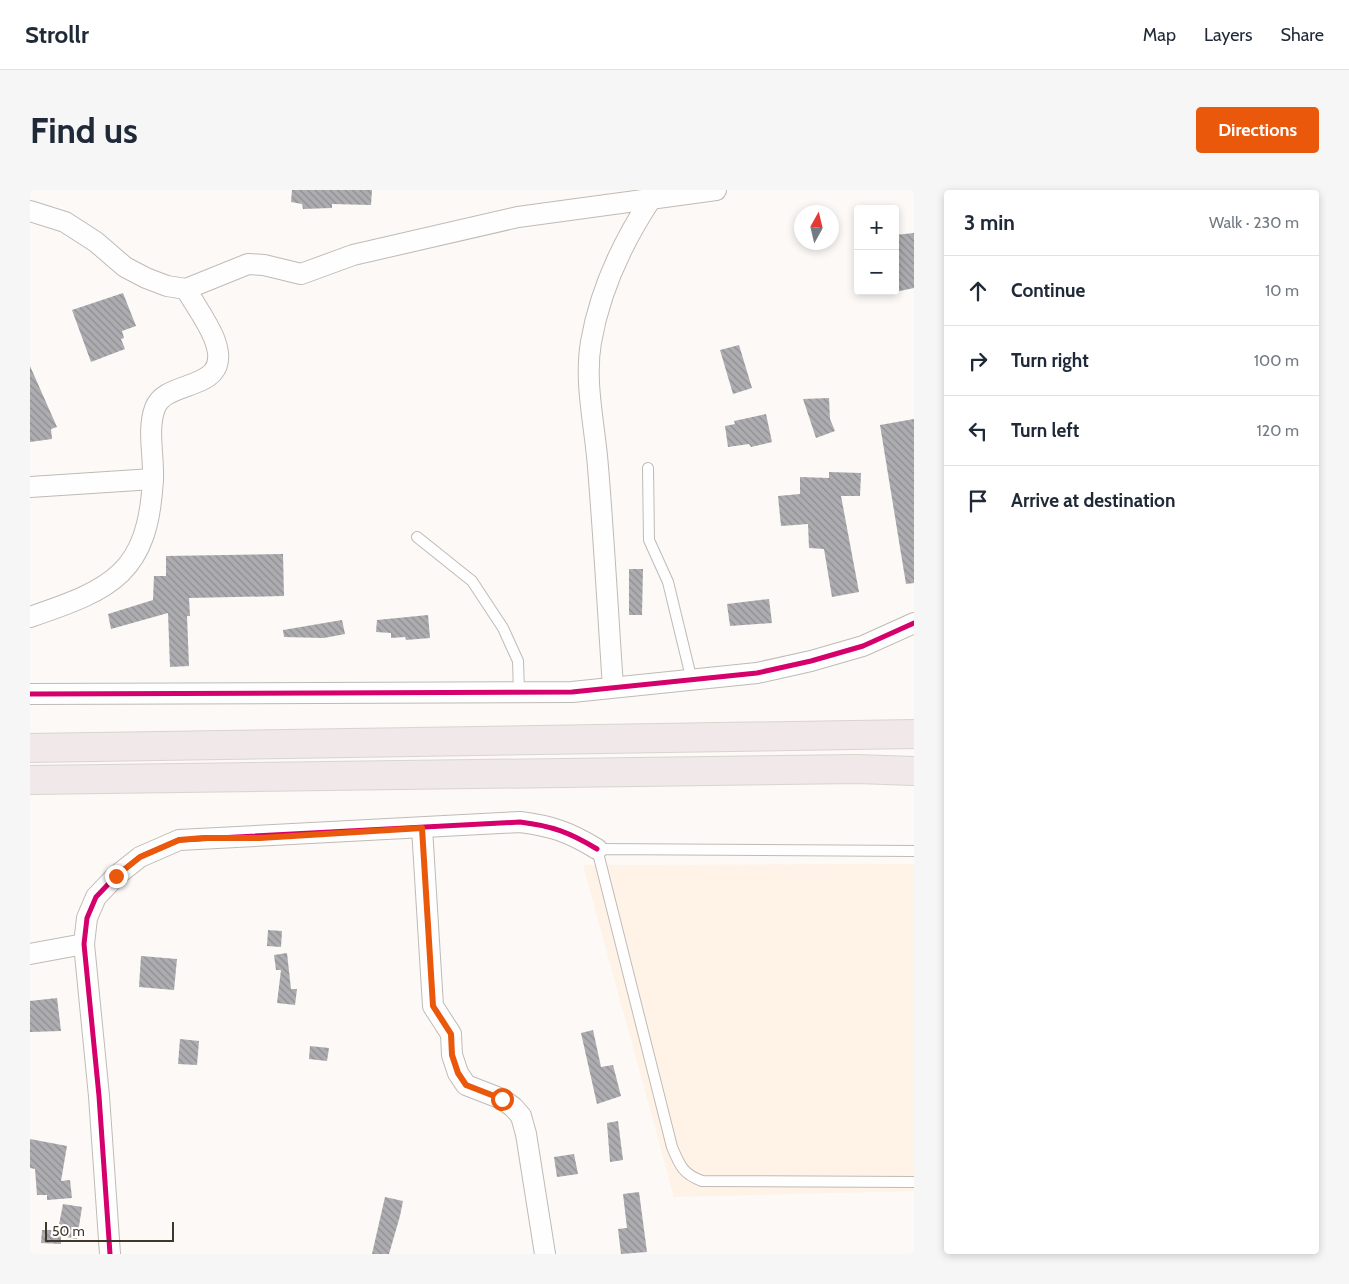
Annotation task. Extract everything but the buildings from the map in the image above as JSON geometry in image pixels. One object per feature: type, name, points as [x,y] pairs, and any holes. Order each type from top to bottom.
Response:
[{"type":"main road","points":[[30,748],[914,734]]},
{"type":"main road","points":[[30,780],[881,770],[914,772]]},
{"type":"street","points":[[599,206],[618,190]]},
{"type":"street","points":[[30,211],[65,222],[96,242],[125,267],[146,278],[167,286],[186,289],[248,264],[264,265],[301,274],[353,255],[518,217],[716,190]]},
{"type":"street","points":[[613,687],[598,466],[589,381],[591,342],[614,264],[629,232],[651,199]]},
{"type":"street","points":[[30,618],[82,598],[106,586],[122,574],[135,556],[150,520],[152,419],[156,406],[163,396],[174,390],[200,383],[216,368],[219,355],[214,338],[186,289]]},
{"type":"street","points":[[30,487],[152,479]]},
{"type":"street","points":[[30,694],[572,692],[757,673],[812,661],[863,646],[914,623]]},
{"type":"street","points":[[110,1254],[99,1096],[84,944],[86,923],[93,904],[116,876],[140,857],[179,840],[203,838],[260,838],[520,822],[549,825],[572,834],[597,849]]},
{"type":"street","points":[[422,828],[433,1006],[451,1034],[452,1055],[458,1073],[466,1085],[502,1099],[521,1116],[526,1134],[545,1254]]},
{"type":"street","points":[[30,954],[84,944]]},
{"type":"lane","points":[[648,468],[649,540],[668,582],[692,681]]},
{"type":"lane","points":[[417,537],[472,581],[503,628],[518,661],[519,692]]},
{"type":"lane","points":[[30,790],[58,779]]},
{"type":"lane","points":[[914,851],[597,849],[672,1148],[680,1166],[690,1177],[702,1181],[914,1182]]},
{"type":"shaded area","points":[[914,864],[914,1191],[674,1197],[583,865]]},
{"type":"cycle path","points":[[30,694],[572,692],[757,673],[811,661],[863,646],[914,623]]},
{"type":"cycle path","points":[[110,1254],[99,1096],[84,944],[87,918],[96,897],[116,876],[140,857],[179,840],[520,822],[560,831],[578,838],[597,849]]},
{"type":"route","points":[[116,876],[140,857],[179,840],[227,836],[260,838],[422,828],[433,1006],[451,1034],[452,1055],[458,1073],[466,1085],[502,1099]]}]
